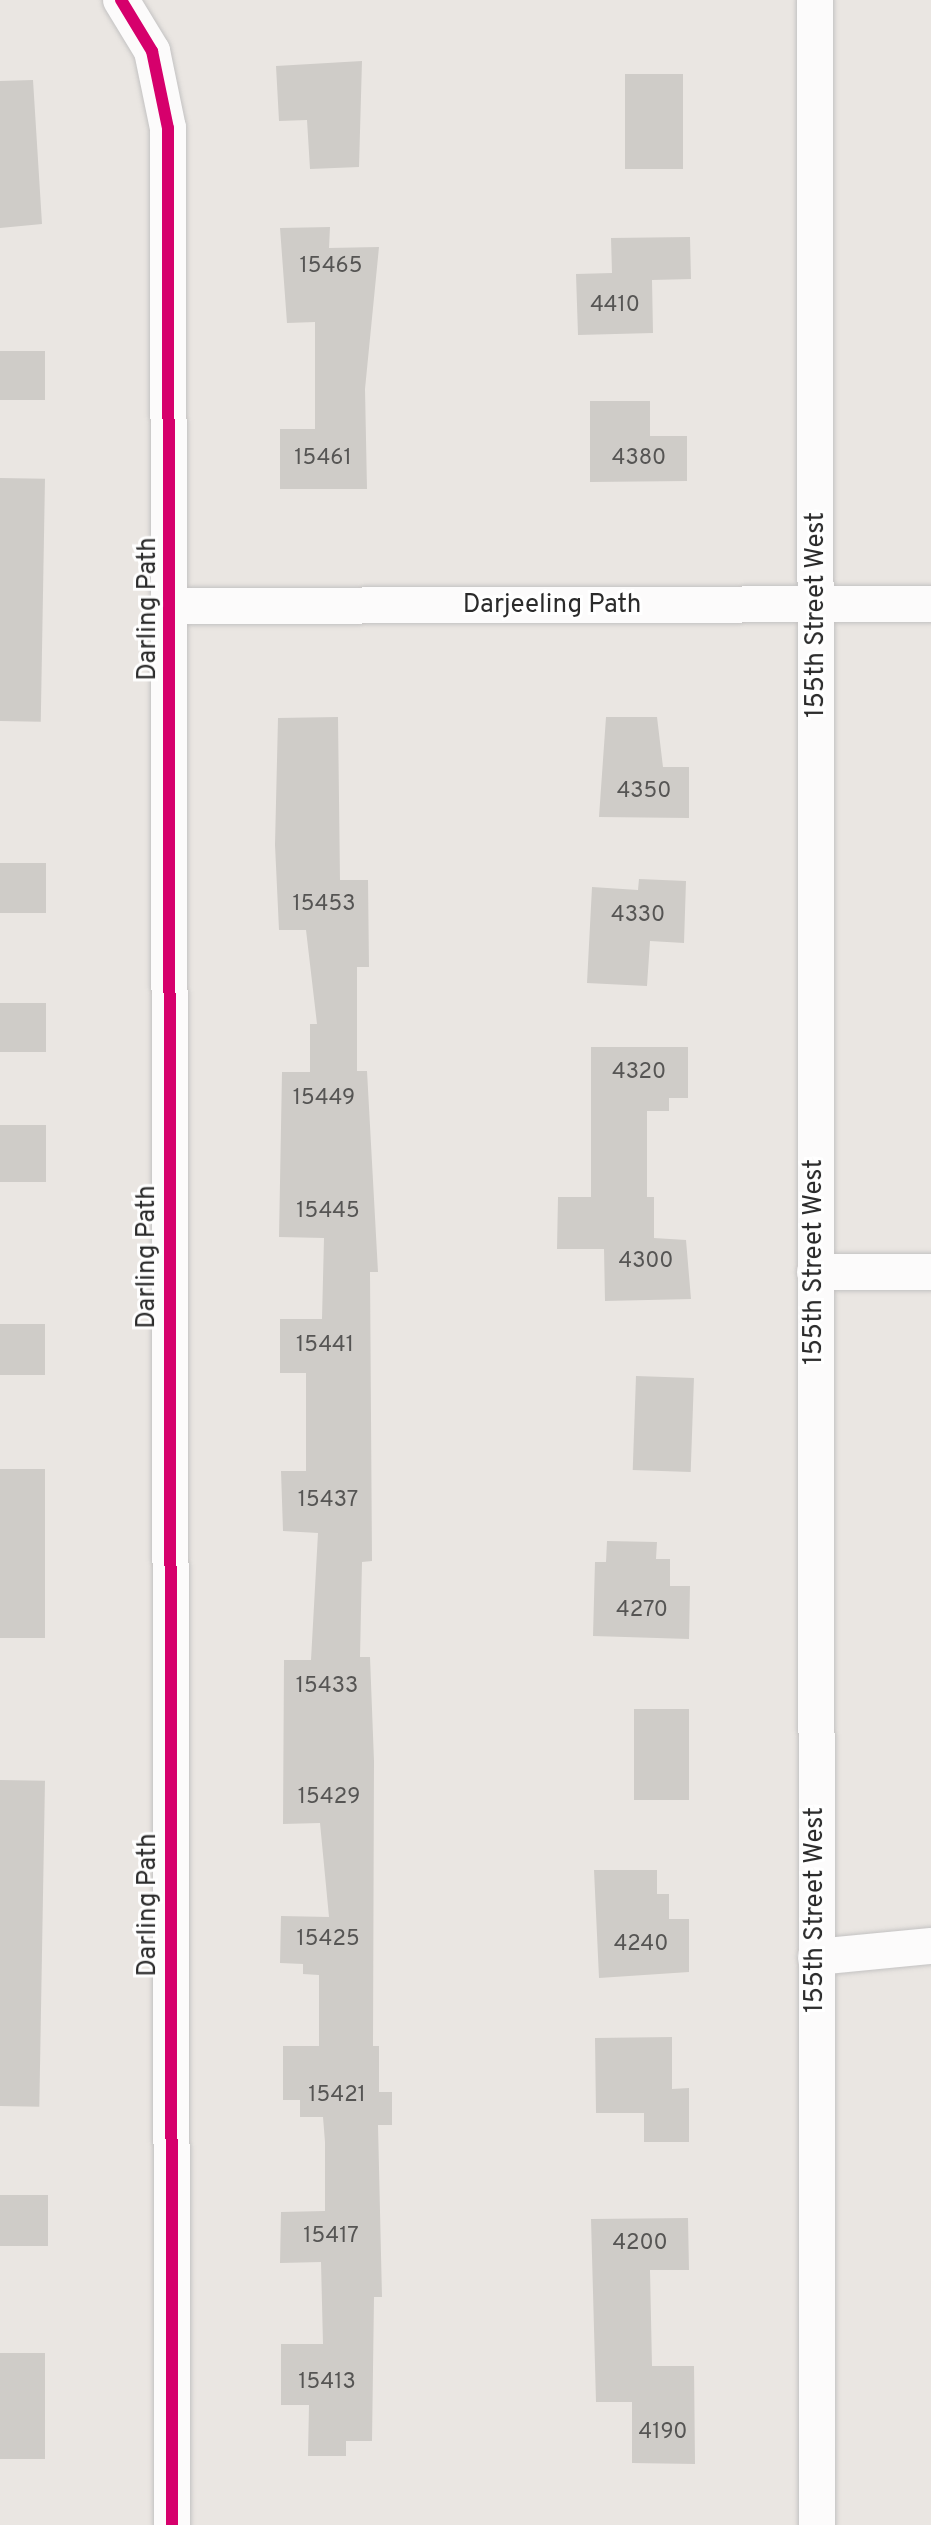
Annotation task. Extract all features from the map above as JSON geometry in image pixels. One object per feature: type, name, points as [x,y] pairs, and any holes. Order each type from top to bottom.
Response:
[{"type":"street","name":"Darling Path","points":[[121,0],[152,51],[168,128],[172,606],[172,2525]]},
{"type":"street","name":"155th Street West","points":[[815,0],[817,2525]]},
{"type":"street","name":"Darjeeling Path","points":[[172,606],[931,604]]},
{"type":"street","points":[[815,1272],[931,1272]]},
{"type":"street","points":[[816,1957],[931,1946]]},
{"type":"building","points":[[362,61],[359,167],[310,169],[307,120],[279,121],[276,66]]},
{"type":"building","points":[[625,74],[683,74],[683,169],[625,169]]},
{"type":"building","points":[[33,80],[42,224],[0,228],[0,81]]},
{"type":"building","points":[[330,227],[329,248],[379,247],[365,389],[367,489],[280,489],[280,429],[315,429],[315,322],[287,323],[280,228]]},
{"type":"building","points":[[690,237],[691,279],[652,280],[653,333],[578,335],[576,274],[612,273],[611,238]]},
{"type":"building","points":[[0,351],[45,351],[45,400],[0,400]]},
{"type":"building","points":[[590,401],[650,401],[650,436],[687,436],[687,481],[590,482]]},
{"type":"building","points":[[0,478],[45,479],[41,722],[0,721]]},
{"type":"building","points":[[338,717],[340,880],[368,880],[369,967],[357,967],[357,1071],[367,1071],[378,1272],[370,1272],[372,1561],[362,1562],[360,1657],[370,1657],[374,1761],[373,2046],[379,2046],[379,2092],[392,2092],[392,2125],[378,2125],[382,2297],[374,2297],[372,2441],[346,2441],[346,2456],[308,2456],[309,2405],[281,2405],[281,2344],[323,2344],[321,2262],[280,2263],[281,2212],[325,2211],[325,2142],[323,2117],[300,2117],[300,2100],[283,2100],[283,2046],[319,2046],[319,1975],[303,1974],[303,1964],[280,1963],[281,1916],[329,1917],[320,1823],[283,1824],[284,1660],[311,1660],[318,1533],[283,1531],[281,1471],[306,1471],[306,1373],[280,1373],[280,1319],[322,1319],[324,1238],[279,1237],[282,1072],[310,1072],[310,1024],[317,1024],[306,930],[279,930],[275,845],[278,718]]},
{"type":"building","points":[[606,717],[657,717],[663,767],[689,767],[689,818],[599,817]]},
{"type":"building","points":[[0,863],[46,863],[46,913],[0,913]]},
{"type":"building","points":[[639,879],[686,881],[684,943],[650,941],[647,986],[587,983],[592,887],[638,890]]},
{"type":"building","points":[[0,1003],[46,1003],[46,1052],[0,1052]]},
{"type":"building","points":[[591,1047],[688,1047],[688,1098],[669,1098],[669,1111],[647,1111],[647,1197],[654,1197],[654,1238],[686,1240],[691,1299],[605,1301],[604,1249],[557,1249],[558,1197],[591,1197]]},
{"type":"building","points":[[0,1125],[46,1125],[46,1182],[0,1182]]},
{"type":"building","points":[[0,1324],[45,1324],[45,1375],[0,1375]]},
{"type":"building","points":[[636,1376],[694,1378],[691,1472],[633,1470]]},
{"type":"building","points":[[0,1469],[45,1469],[45,1638],[0,1638]]},
{"type":"building","points":[[607,1541],[657,1542],[656,1559],[670,1559],[670,1586],[690,1586],[689,1639],[593,1636],[595,1562],[606,1562]]},
{"type":"building","points":[[634,1709],[689,1709],[689,1800],[634,1800]]},
{"type":"building","points":[[0,1780],[45,1781],[39,2107],[0,2106]]},
{"type":"building","points":[[594,1870],[657,1870],[657,1894],[669,1894],[669,1919],[689,1919],[689,1972],[599,1978]]},
{"type":"building","points":[[672,2037],[672,2089],[689,2088],[689,2142],[644,2142],[644,2113],[596,2113],[595,2038]]},
{"type":"building","points":[[0,2195],[48,2195],[48,2246],[0,2246]]},
{"type":"building","points":[[688,2218],[689,2270],[650,2270],[652,2366],[694,2366],[695,2464],[632,2463],[632,2402],[596,2402],[591,2219]]},
{"type":"building","points":[[0,2353],[45,2353],[45,2459],[0,2459]]},
{"type":"cycle path","points":[[121,0],[152,51],[168,128],[172,2525]]}]
